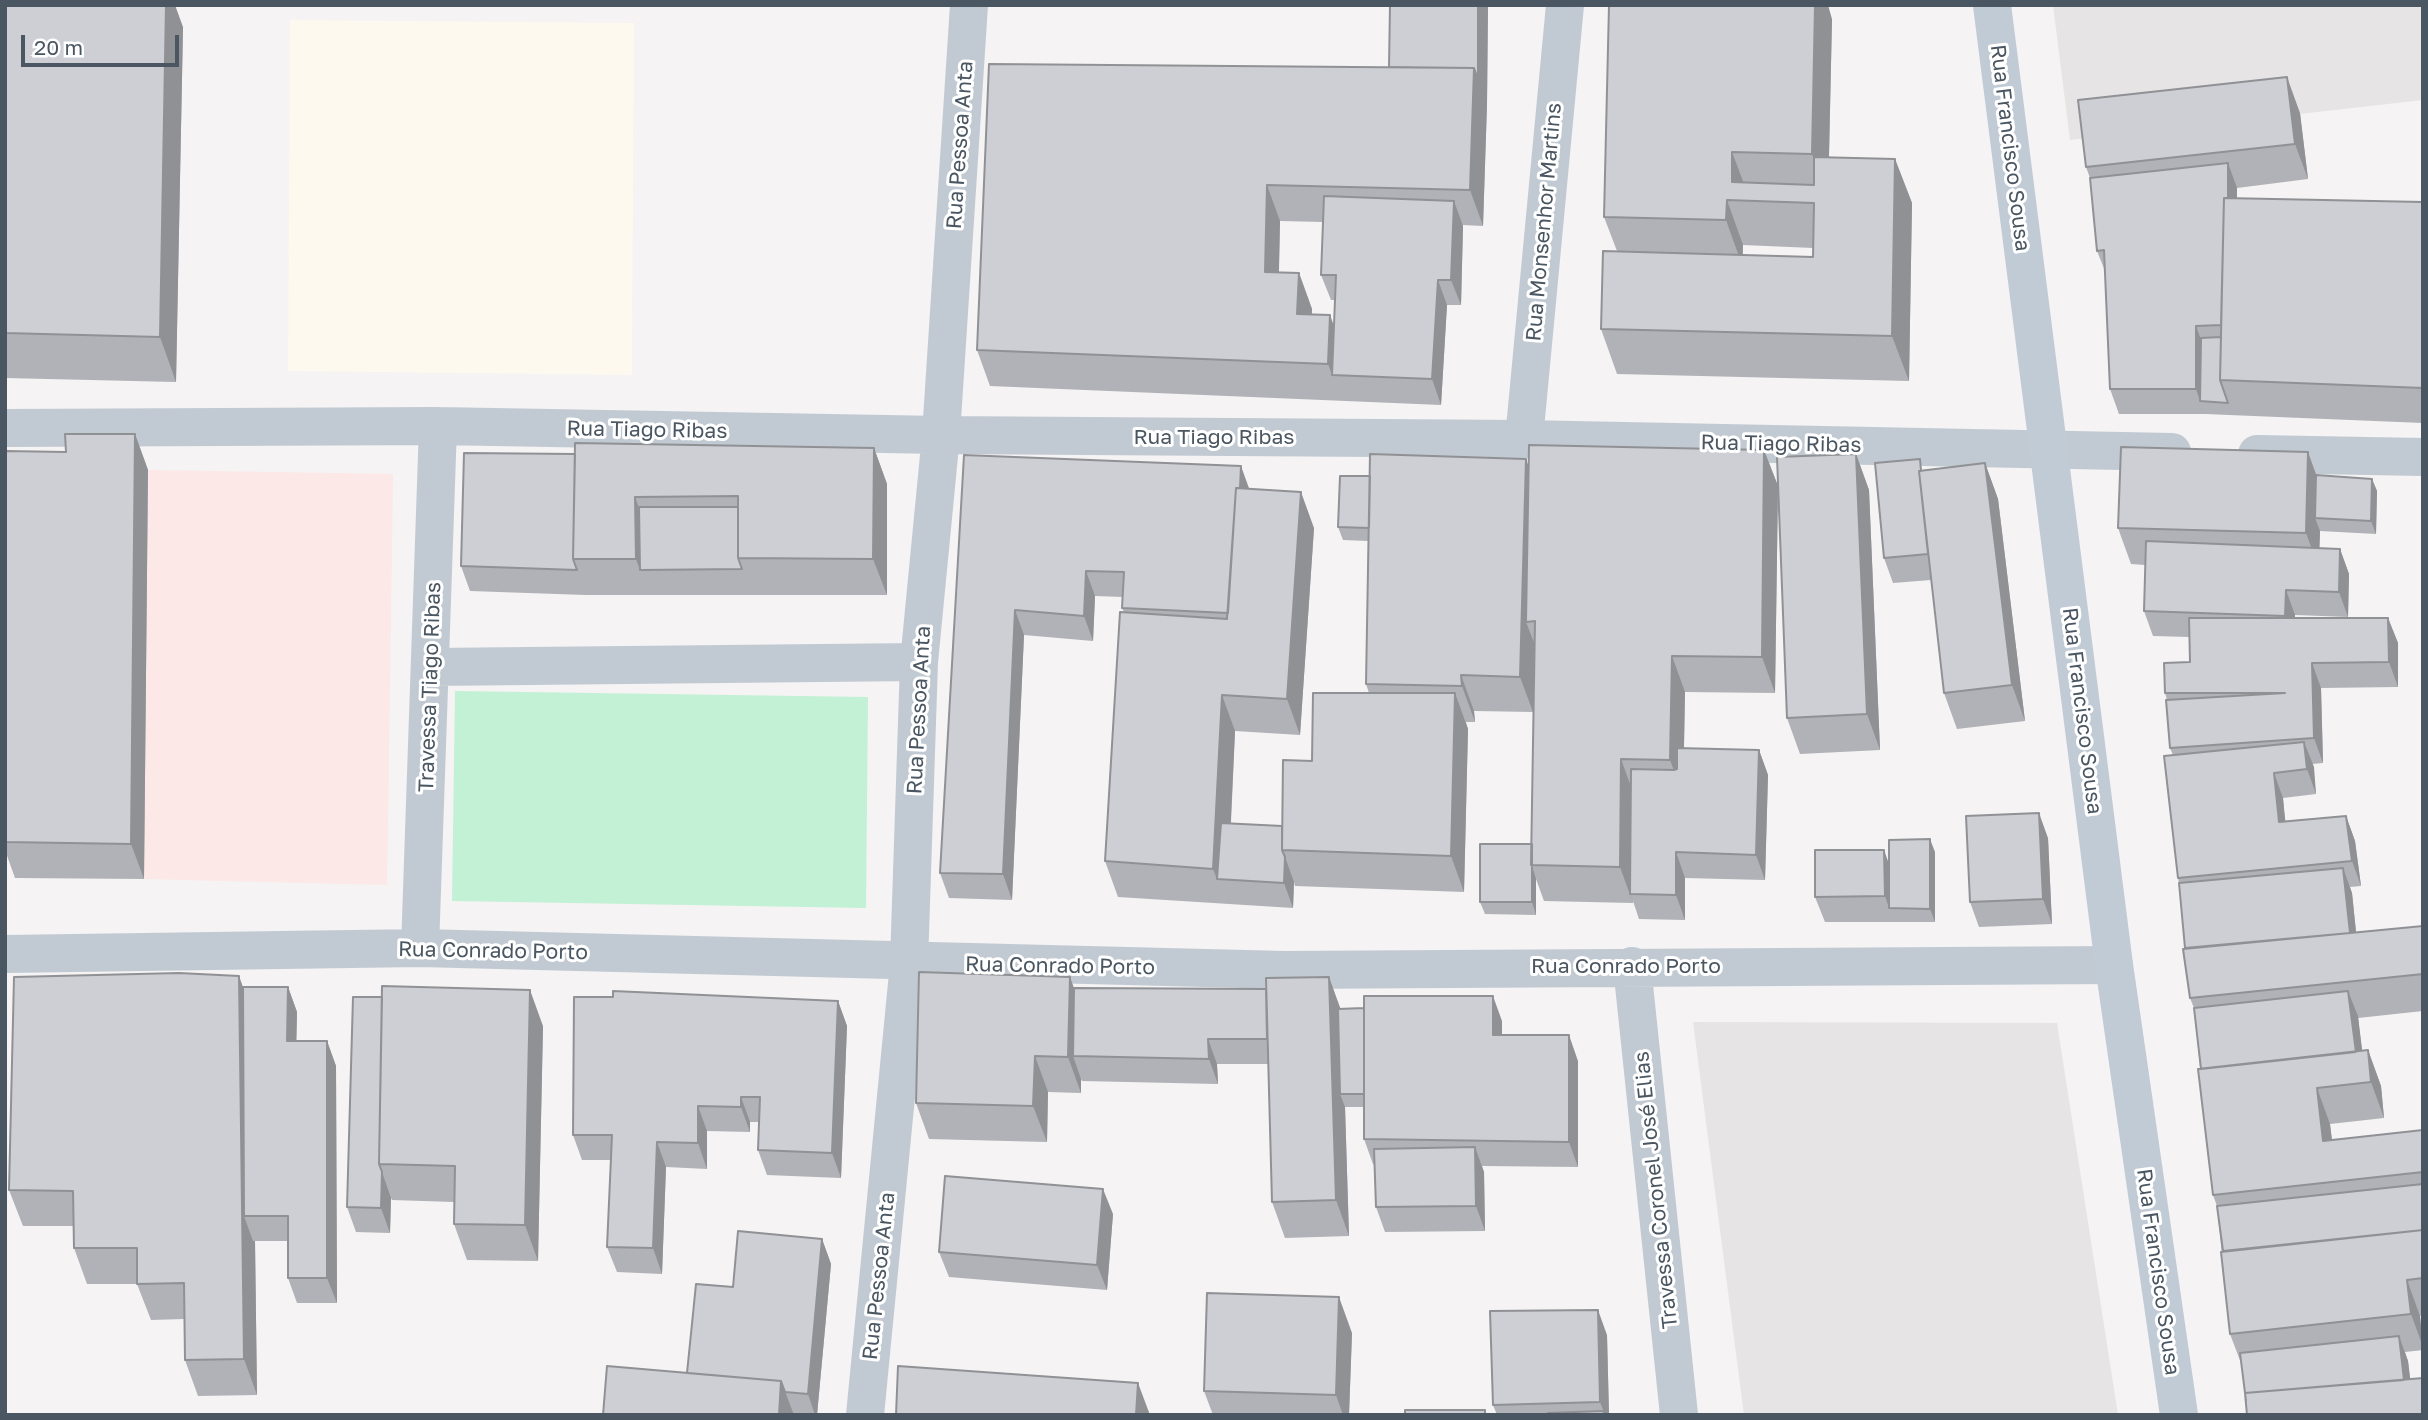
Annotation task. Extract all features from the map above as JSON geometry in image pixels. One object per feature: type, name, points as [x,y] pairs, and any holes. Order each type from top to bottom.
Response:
[{"type":"street","name":"Rua Pessoa Anta","points":[[865,1415],[909,962],[919,662],[941,435],[969,5]]},
{"type":"street","name":"Rua Monsenhor Martins","points":[[1524,439],[1565,5]]},
{"type":"street","name":"Rua Francisco Sousa","points":[[1992,5],[2114,965],[2179,1415]]},
{"type":"street","name":"Rua Tiago Ribas","points":[[5,428],[438,426],[941,435],[1524,439],[2423,457]]},
{"type":"street","name":"Travessa Tiago Ribas","points":[[420,948],[438,426]]},
{"type":"street","points":[[431,667],[919,662]]},
{"type":"street","name":"Rua Conrado Porto","points":[[5,954],[420,948],[1284,970],[2114,965]]},
{"type":"street","name":"Travessa Coronel José Elias","points":[[1632,966],[1679,1415]]},
{"type":"shaded area","points":[[2053,5],[2423,5],[2423,100],[2070,140]]},
{"type":"shaded area","points":[[290,20],[634,23],[632,375],[288,371]]},
{"type":"shaded area","points":[[148,470],[393,474],[387,885],[144,879]]},
{"type":"shaded area","points":[[1693,1022],[2057,1023],[2118,1415],[1744,1415]]},
{"type":"green space","points":[[455,691],[868,697],[866,908],[452,901]]},
{"type":"building","points":[[5,5],[166,5],[160,337],[5,333]]},
{"type":"building","points":[[1390,5],[1478,5],[1478,79],[1474,68],[1389,67]]},
{"type":"building","points":[[1609,5],[1815,5],[1812,154],[1732,152],[1732,182],[1814,185],[1814,157],[1895,159],[1892,336],[1601,329],[1603,251],[1813,257],[1814,203],[1727,200],[1726,220],[1604,217]]},
{"type":"building","points":[[989,64],[1474,68],[1470,190],[1267,185],[1265,272],[1299,273],[1297,314],[1330,315],[1328,364],[977,350]]},
{"type":"building","points":[[2287,77],[2295,144],[2086,167],[2078,100]]},
{"type":"building","points":[[2228,163],[2228,198],[2224,198],[2221,325],[2196,326],[2196,389],[2110,389],[2104,250],[2097,251],[2090,178]]},
{"type":"building","points":[[1324,196],[1454,201],[1451,280],[1438,280],[1432,379],[1332,375],[1336,275],[1321,275]]},
{"type":"building","points":[[2224,198],[2423,202],[2423,388],[2220,380]]},
{"type":"building","points":[[2221,337],[2220,380],[2228,403],[2200,401],[2201,338]]},
{"type":"building","points":[[65,434],[135,434],[131,844],[5,842],[5,451],[66,452]]},
{"type":"building","points":[[575,443],[874,448],[873,559],[738,558],[738,496],[635,497],[636,559],[573,559]]},
{"type":"building","points":[[1529,445],[1764,450],[1762,657],[1672,656],[1670,760],[1621,759],[1620,867],[1531,865],[1535,621],[1526,622]]},
{"type":"building","points":[[2121,447],[2308,452],[2306,533],[2118,528]]},
{"type":"building","points":[[464,453],[575,454],[573,559],[577,570],[461,566]]},
{"type":"building","points":[[1370,454],[1526,459],[1520,677],[1461,675],[1462,686],[1366,684]]},
{"type":"building","points":[[1856,454],[1867,714],[1787,718],[1777,457]]},
{"type":"building","points":[[964,455],[1241,466],[1240,488],[1236,488],[1228,613],[1122,608],[1124,572],[1086,571],[1084,616],[1015,610],[1003,874],[940,873]]},
{"type":"building","points":[[1920,459],[1928,554],[1884,558],[1875,463]]},
{"type":"building","points":[[1985,463],[2012,685],[1944,693],[1919,471]]},
{"type":"building","points":[[2316,475],[2372,479],[2371,521],[2315,518]]},
{"type":"building","points":[[1340,476],[1370,476],[1369,528],[1338,527]]},
{"type":"building","points":[[1236,488],[1301,492],[1287,699],[1222,695],[1213,869],[1105,861],[1120,612],[1227,619]]},
{"type":"building","points":[[639,507],[738,507],[738,558],[742,569],[640,570]]},
{"type":"building","points":[[2146,541],[2340,549],[2339,592],[2286,590],[2285,616],[2144,611]]},
{"type":"building","points":[[2189,618],[2388,618],[2389,662],[2312,663],[2314,738],[2170,748],[2166,700],[2285,693],[2165,693],[2164,663],[2190,662]]},
{"type":"building","points":[[1313,693],[1455,693],[1451,856],[1282,850],[1283,760],[1312,761]]},
{"type":"building","points":[[2304,742],[2307,769],[2274,773],[2279,822],[2346,816],[2352,861],[2178,878],[2164,756]]},
{"type":"building","points":[[1677,748],[1759,750],[1756,855],[1676,852],[1676,895],[1630,894],[1631,769],[1677,769]]},
{"type":"building","points":[[2039,813],[2043,899],[1970,902],[1966,816]]},
{"type":"building","points":[[1221,823],[1282,826],[1284,883],[1217,879]]},
{"type":"building","points":[[1930,839],[1930,909],[1889,908],[1889,840]]},
{"type":"building","points":[[1480,844],[1532,844],[1532,902],[1480,902]]},
{"type":"building","points":[[1815,850],[1884,850],[1885,896],[1815,897]]},
{"type":"building","points":[[2343,868],[2350,933],[2185,948],[2179,883]]},
{"type":"building","points":[[2423,926],[2423,974],[2190,998],[2183,949]]},
{"type":"building","points":[[919,972],[1070,977],[1068,1057],[1035,1056],[1033,1106],[916,1103]]},
{"type":"building","points":[[179,973],[239,976],[244,1359],[185,1360],[184,1283],[137,1284],[137,1248],[74,1248],[73,1191],[9,1190],[14,977]]},
{"type":"building","points":[[1329,977],[1336,1200],[1272,1202],[1266,978]]},
{"type":"building","points":[[382,986],[530,990],[525,1225],[454,1224],[455,1166],[379,1164]]},
{"type":"building","points":[[243,987],[288,987],[287,1041],[327,1041],[327,1278],[288,1278],[288,1216],[244,1216]]},
{"type":"building","points":[[1074,988],[1266,989],[1267,1039],[1208,1039],[1209,1059],[1073,1056]]},
{"type":"building","points":[[613,991],[838,1001],[832,1153],[758,1150],[760,1097],[741,1097],[741,1107],[698,1106],[698,1143],[657,1142],[653,1248],[607,1247],[612,1135],[573,1135],[574,997],[613,997]]},
{"type":"building","points":[[2348,991],[2356,1052],[2201,1069],[2194,1008]]},
{"type":"building","points":[[1364,996],[1493,996],[1493,1035],[1569,1035],[1569,1142],[1364,1139]]},
{"type":"building","points":[[353,997],[382,997],[379,1164],[382,1172],[381,1208],[347,1207]]},
{"type":"building","points":[[1364,1008],[1364,1094],[1340,1094],[1338,1009]]},
{"type":"building","points":[[2368,1050],[2371,1082],[2317,1088],[2323,1141],[2423,1130],[2423,1172],[2213,1195],[2198,1069]]},
{"type":"building","points":[[1475,1147],[1476,1206],[1376,1207],[1374,1149]]},
{"type":"building","points":[[945,1176],[1103,1189],[1097,1265],[939,1252]]},
{"type":"building","points":[[2423,1184],[2423,1230],[2223,1251],[2217,1206]]},
{"type":"building","points":[[2423,1230],[2423,1278],[2407,1280],[2411,1314],[2230,1334],[2221,1252]]},
{"type":"building","points":[[738,1231],[822,1239],[808,1394],[785,1392],[781,1381],[687,1373],[696,1284],[733,1287]]},
{"type":"building","points":[[1207,1293],[1339,1297],[1336,1395],[1204,1391]]},
{"type":"building","points":[[1598,1310],[1600,1402],[1493,1405],[1490,1311]]},
{"type":"building","points":[[2399,1336],[2404,1380],[2245,1393],[2240,1353]]},
{"type":"building","points":[[607,1366],[781,1381],[779,1415],[603,1415]]},
{"type":"building","points":[[898,1366],[1138,1383],[1136,1415],[896,1415]]},
{"type":"building","points":[[2423,1378],[2423,1415],[2247,1415],[2245,1393]]},
{"type":"building","points":[[1405,1410],[1485,1410],[1485,1415],[1405,1415]]},
{"type":"building","points":[[1604,1411],[1604,1415],[1548,1415],[1548,1413]]}]
